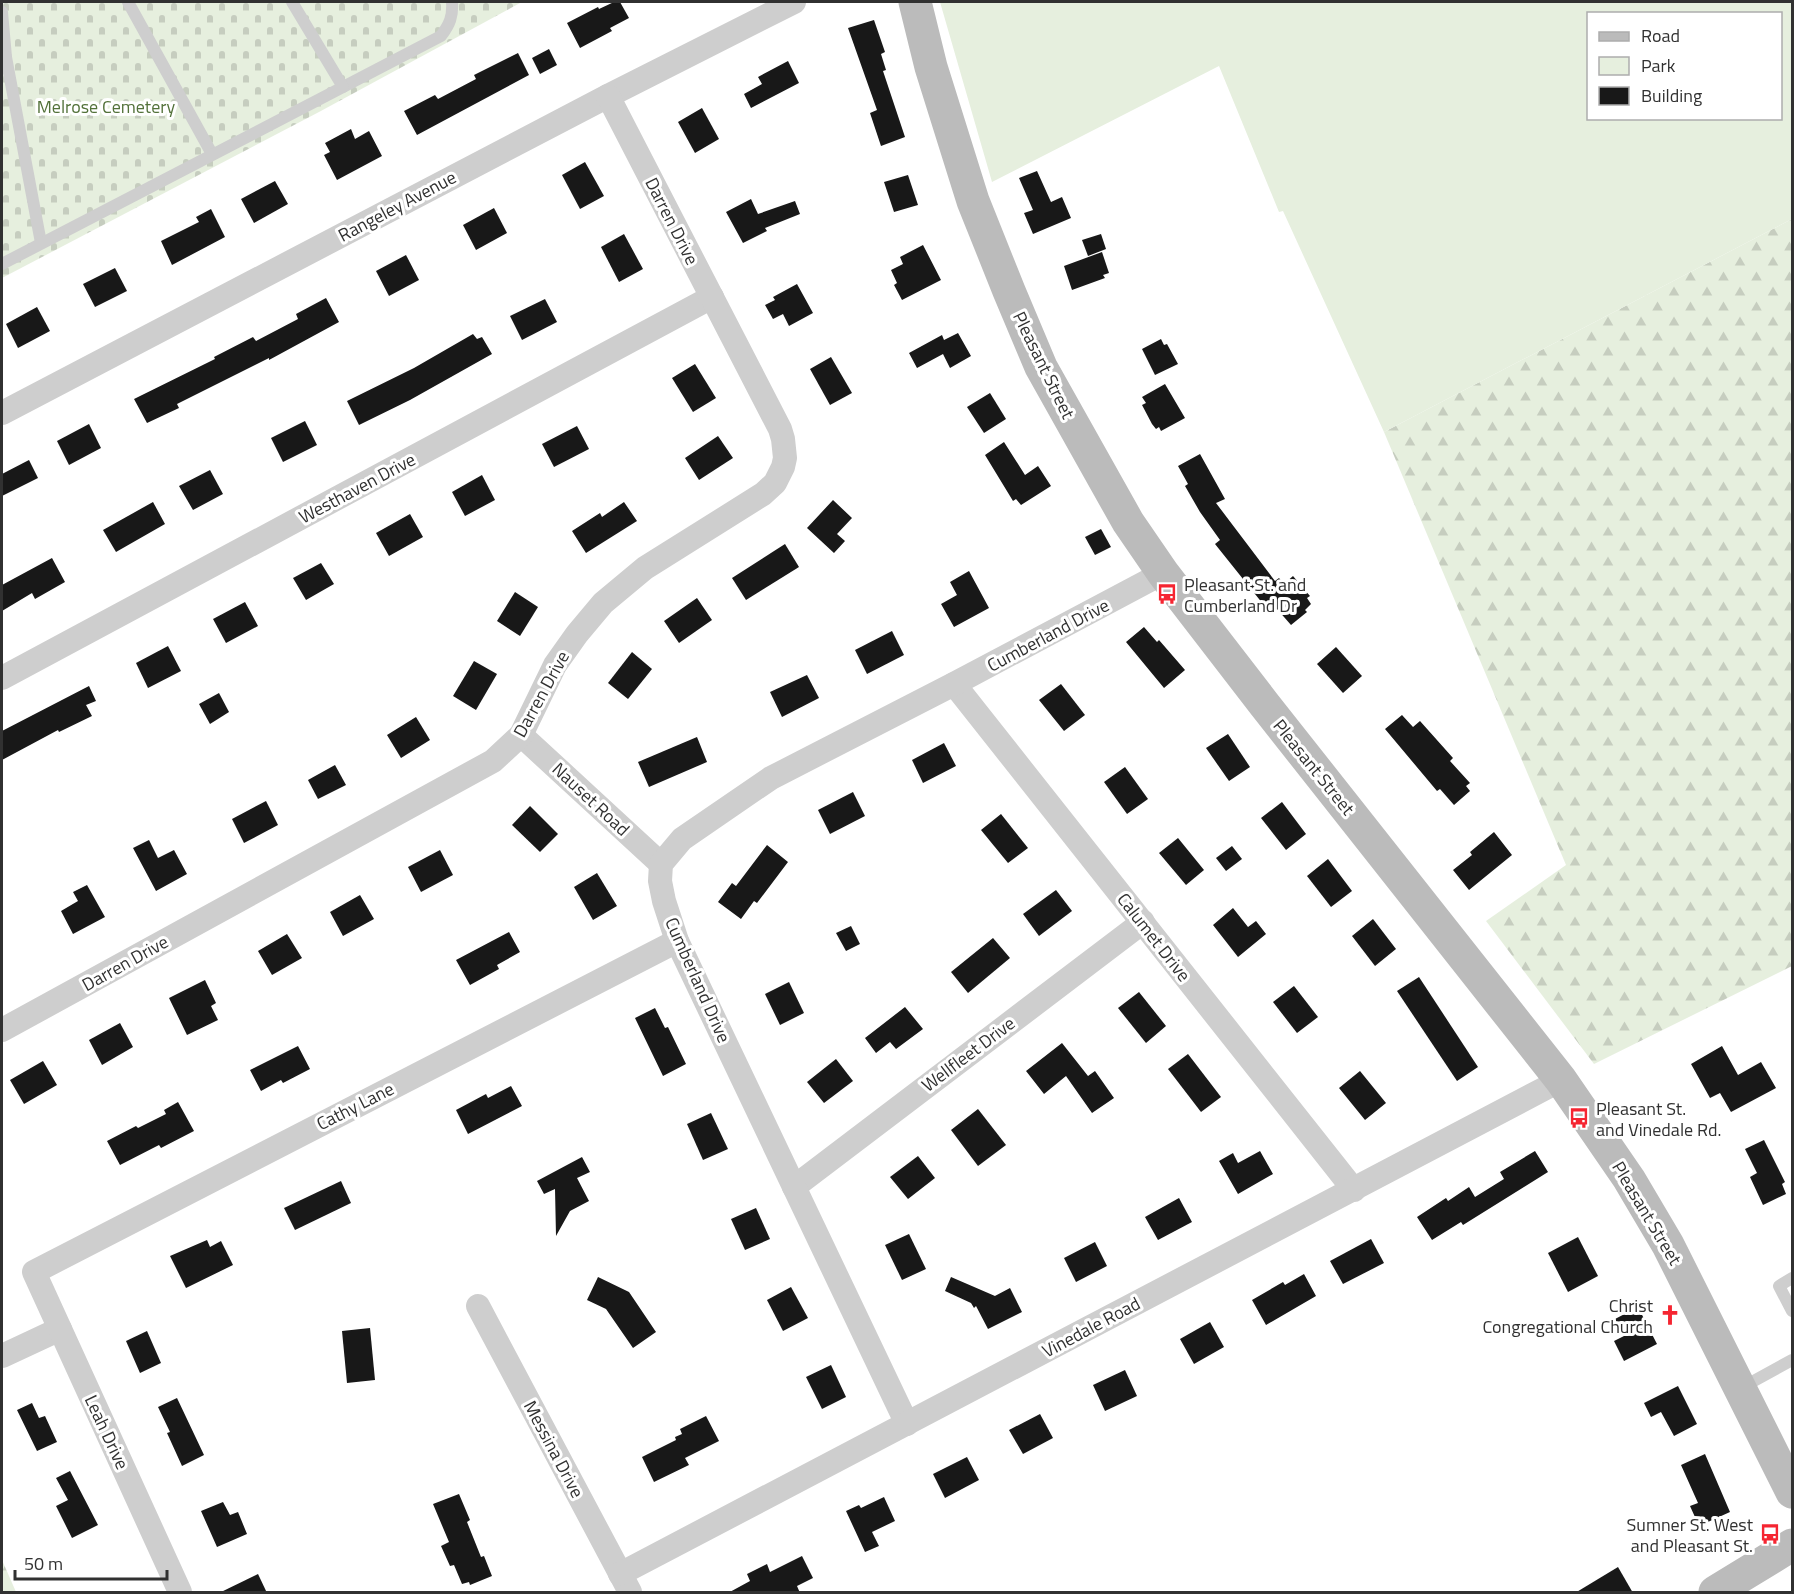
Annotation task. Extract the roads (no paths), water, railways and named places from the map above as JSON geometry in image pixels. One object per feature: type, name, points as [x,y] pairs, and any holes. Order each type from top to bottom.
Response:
[{"type":"main road","name":"Pleasant Street","points":[[915,2],[931,67],[973,201],[1041,367],[1128,522],[1162,573],[1561,1080],[1629,1179],[1668,1245],[1792,1492]]},
{"type":"main road","points":[[1715,1593],[1792,1545]]},
{"type":"street","name":"Rangeley Avenue","points":[[2,413],[784,4]]},
{"type":"street","name":"Darren Drive","points":[[2,1030],[480,769],[502,754],[521,735],[555,665],[583,625],[603,603],[645,568],[763,494],[775,483],[783,467],[785,449],[780,429],[608,96]]},
{"type":"street","name":"Westhaven Drive","points":[[2,678],[712,297]]},
{"type":"street","name":"Cumberland Drive","points":[[906,1424],[677,940],[664,901],[660,881],[661,864],[682,839],[757,786],[1162,573]]},
{"type":"street","name":"Calumet Drive","points":[[954,684],[1354,1190]]},
{"type":"street","name":"Nauset Road","points":[[521,735],[661,864]]},
{"type":"street","name":"Wellfleet Drive","points":[[794,1187],[1143,922]]},
{"type":"street","name":"Cathy Lane","points":[[34,1272],[677,940]]},
{"type":"street","name":"Vinedale Road","points":[[625,1583],[906,1424],[1561,1080]]},
{"type":"street","name":"Leah Drive","points":[[34,1272],[180,1593]]},
{"type":"street","name":"Messina Drive","points":[[478,1306],[625,1583]]},
{"type":"street","points":[[2,1356],[60,1329]]},
{"type":"lane","points":[[128,2],[212,154]]},
{"type":"lane","points":[[292,2],[343,87]]},
{"type":"lane","points":[[2,264],[441,36],[450,24],[453,14],[452,2]]},
{"type":"lane","points":[[2,12],[4,57],[41,243]]},
{"type":"lane","points":[[1792,1278],[1779,1286],[1792,1311]]},
{"type":"lane","points":[[1740,1388],[1792,1360]]},
{"type":"place","name":"Pleasant St. and Cumberland Dr","points":[[1167,594]]},
{"type":"place","name":"Pleasant St. and Vinedale Rd.","points":[[1579,1118]]},
{"type":"place","name":"Christ Congregational Church","points":[[1670,1315]]},
{"type":"place","name":"Sumner St. West and Pleasant St.","points":[[1770,1534]]},
{"type":"park label","name":"Melrose Cemetery","points":[[106,106]]}]
